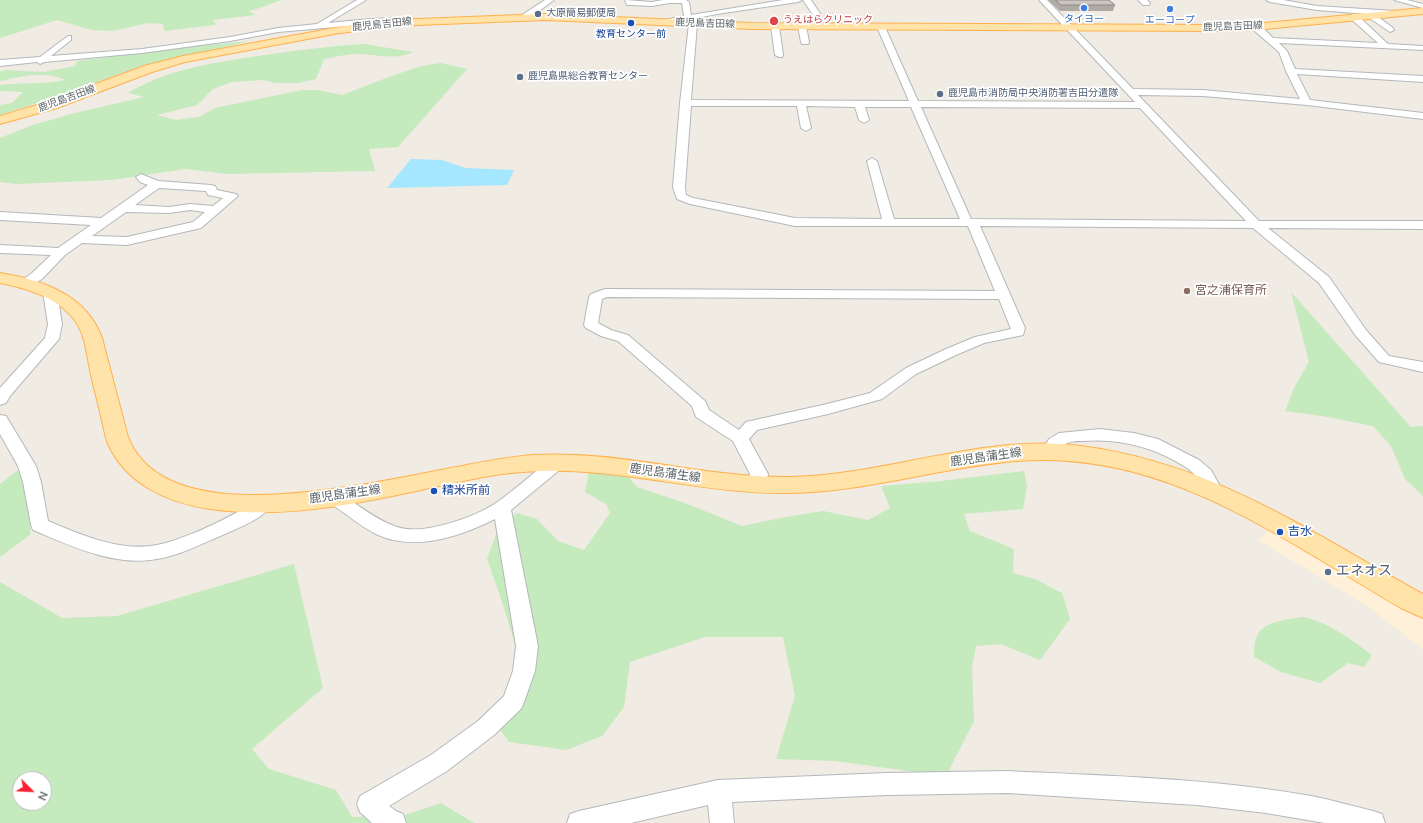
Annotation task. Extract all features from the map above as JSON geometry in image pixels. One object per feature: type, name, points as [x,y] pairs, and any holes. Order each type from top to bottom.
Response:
[{"type":"main road","name":"鹿児島吉田線","points":[[0,120],[52,105],[148,69],[183,59],[334,31],[407,22],[525,17],[664,23],[691,21],[775,26],[802,26],[819,29],[881,27],[1216,28],[1254,27],[1353,16],[1423,11]]},
{"type":"main road","name":"鹿児島蒲生線","points":[[0,278],[25,283],[50,292],[81,314],[89,329],[119,443],[128,460],[140,472],[156,483],[182,494],[207,500],[262,505],[336,499],[516,465],[557,463],[598,464],[716,481],[757,485],[796,485],[848,480],[977,458],[1050,452],[1082,454],[1115,458],[1150,467],[1185,478],[1213,490],[1277,523],[1423,607]]},
{"type":"street","points":[[315,28],[362,0]]},
{"type":"street","points":[[525,17],[549,0]]},
{"type":"street","points":[[629,0],[630,3],[638,4],[658,3],[669,0],[685,2],[691,21],[679,187],[681,197],[684,199],[779,220],[818,222],[1423,225]]},
{"type":"street","points":[[691,21],[717,12],[798,0]]},
{"type":"street","points":[[807,0],[817,15],[819,29]]},
{"type":"street","points":[[1043,0],[1255,223],[1324,280],[1361,333],[1384,358],[1423,367]]},
{"type":"street","points":[[1270,0],[1318,8],[1395,13]]},
{"type":"street","points":[[1398,0],[1423,6]]},
{"type":"street","points":[[1371,15],[1390,30]]},
{"type":"street","points":[[1353,16],[1385,45]]},
{"type":"street","points":[[0,63],[142,50],[230,39],[278,30],[315,28],[375,21],[407,22]]},
{"type":"street","points":[[775,26],[778,55]]},
{"type":"street","points":[[802,26],[805,42]]},
{"type":"street","points":[[740,438],[752,426],[828,409],[876,396],[911,371],[958,349],[980,340],[1018,332],[1018,328],[1004,295],[969,222],[881,27]]},
{"type":"street","points":[[1254,27],[1272,40],[1283,52],[1298,88],[1307,102]]},
{"type":"street","points":[[40,60],[68,38]]},
{"type":"street","points":[[1272,40],[1423,48]]},
{"type":"street","points":[[1343,43],[1353,55]]},
{"type":"street","points":[[1290,71],[1423,79]]},
{"type":"street","points":[[1132,92],[1203,93],[1307,102],[1423,116]]},
{"type":"street","points":[[685,103],[1143,105]]},
{"type":"street","points":[[801,103],[806,128]]},
{"type":"street","points":[[859,104],[864,120]]},
{"type":"street","points":[[872,161],[889,222]]},
{"type":"street","points":[[80,239],[127,241],[197,225],[232,196],[212,193],[211,188],[157,184],[141,177]]},
{"type":"street","points":[[25,283],[37,276],[61,252],[157,184]]},
{"type":"street","points":[[124,208],[169,210],[190,207],[215,210]]},
{"type":"street","points":[[0,216],[104,222]]},
{"type":"street","points":[[0,249],[61,252]]},
{"type":"street","points":[[0,400],[3,394],[52,339],[55,324],[50,292]]},
{"type":"street","points":[[757,485],[759,474],[740,438],[702,413],[699,404],[623,338],[606,334],[591,325],[596,297],[605,292],[1004,295]]},
{"type":"street","points":[[0,420],[27,466],[32,482],[40,525],[86,544],[126,553],[152,553],[207,534],[248,516],[262,505]]},
{"type":"street","points":[[336,499],[382,529],[398,534],[416,536],[438,533],[474,521],[502,508],[557,463]]},
{"type":"street","points":[[394,823],[387,820],[369,804],[439,763],[486,728],[513,702],[524,671],[527,646],[502,508]]},
{"type":"street","points":[[579,823],[718,791],[887,784],[1007,782],[1197,793],[1266,800],[1312,808],[1373,823]]},
{"type":"street","points":[[718,791],[722,823]]},
{"type":"shaded area","name":"エネオス","points":[[1271,528],[1423,617],[1423,649],[1364,604],[1258,540]]},
{"type":"green space","points":[[0,0],[281,0],[249,11],[256,15],[213,20],[216,24],[215,25],[164,31],[163,24],[148,23],[112,31],[92,30],[57,20],[0,38]]},
{"type":"green space","points":[[250,41],[135,68],[53,98],[0,115],[0,105],[12,103],[23,92],[0,91],[0,85],[65,80],[50,75],[33,75],[0,81],[0,72],[5,70],[44,72],[75,66],[77,61]]},
{"type":"green space","points":[[364,44],[413,52],[406,55],[393,57],[354,54],[324,59],[316,79],[298,83],[275,83],[263,80],[232,82],[213,89],[197,105],[157,115],[175,120],[199,117],[215,108],[302,90],[318,90],[342,95],[421,66],[441,63],[467,69],[398,147],[369,149],[375,171],[228,174],[185,169],[112,180],[16,184],[0,182],[0,138],[33,125],[71,114],[144,97],[128,93],[144,84],[195,67],[290,51]]},
{"type":"green space","points":[[1291,292],[1411,427],[1423,426],[1423,496],[1405,479],[1391,446],[1373,426],[1322,416],[1285,411],[1294,388],[1309,362]]},
{"type":"green space","points":[[591,461],[617,463],[637,487],[685,503],[742,526],[823,511],[868,520],[890,508],[881,486],[941,481],[1024,471],[1027,486],[1023,509],[964,514],[970,531],[1014,549],[1013,573],[1035,579],[1062,593],[1070,619],[1040,660],[1001,644],[976,646],[972,668],[974,721],[946,776],[835,761],[776,759],[795,696],[783,637],[705,637],[630,662],[624,707],[602,736],[566,750],[509,742],[497,725],[525,687],[518,654],[509,623],[487,559],[498,529],[517,513],[537,519],[558,541],[584,550],[610,513],[606,504],[585,492]]},
{"type":"green space","points":[[18,470],[33,500],[30,535],[0,557],[0,484]]},
{"type":"green space","points":[[294,564],[323,688],[252,749],[269,769],[336,790],[352,817],[402,816],[441,803],[474,823],[0,823],[0,582],[62,618],[117,616]]},
{"type":"green space","points":[[1303,617],[1331,627],[1372,655],[1364,667],[1348,663],[1320,683],[1281,672],[1254,657],[1254,645],[1259,632],[1270,624]]},
{"type":"water","points":[[411,159],[442,160],[465,168],[514,170],[507,185],[387,188]]},
{"type":"building","points":[[1056,0],[1109,0],[1115,5],[1061,5]]},
{"type":"place","name":"タイヨー","points":[[1084,8]]},
{"type":"place","name":"エーコープ","points":[[1170,9]]},
{"type":"place","name":"大原簡易郵便局","points":[[538,14]]},
{"type":"place","name":"うえはらクリニック","points":[[774,21]]},
{"type":"place","name":"教育センター前","points":[[631,23]]},
{"type":"place","name":"鹿児島県総合教育センター","points":[[520,77]]},
{"type":"place","name":"鹿児島市消防局中央消防署吉田分遣隊","points":[[940,94]]},
{"type":"place","name":"宮之浦保育所","points":[[1187,291]]},
{"type":"place","name":"精米所前","points":[[434,491]]},
{"type":"place","name":"吉水","points":[[1280,532]]},
{"type":"place","name":"エネオス","points":[[1328,572]]}]
